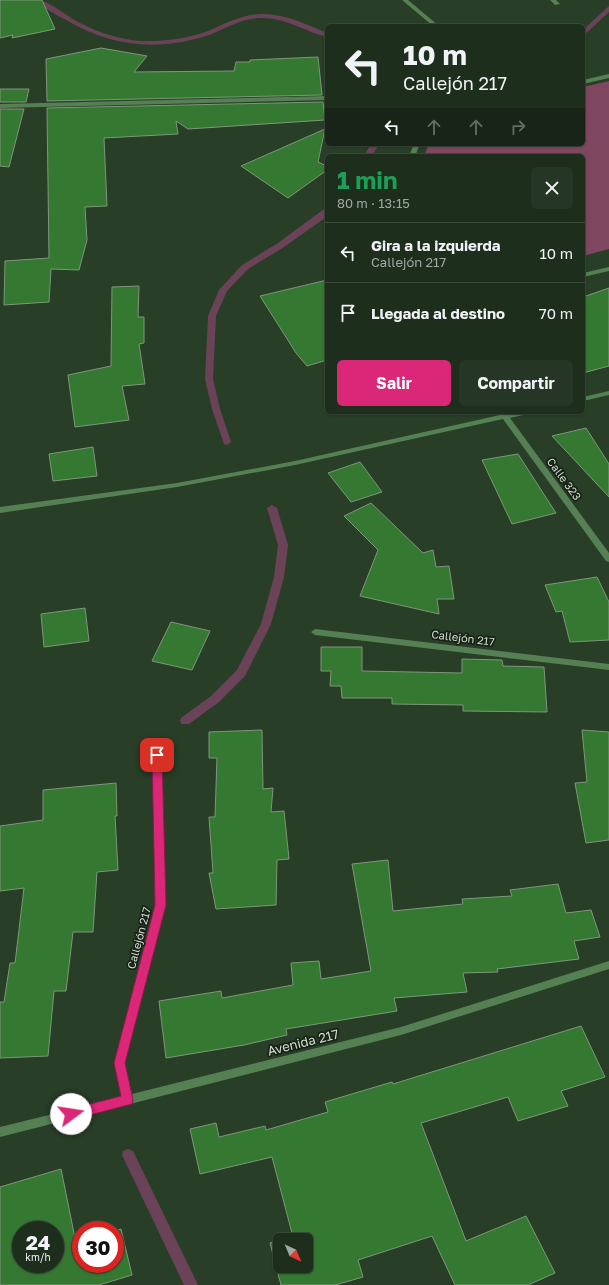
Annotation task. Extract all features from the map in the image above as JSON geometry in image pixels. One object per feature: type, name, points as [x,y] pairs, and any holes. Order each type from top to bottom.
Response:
[{"type":"street","points":[[405,0],[434,24]]},
{"type":"street","points":[[585,82],[609,76]]},
{"type":"street","points":[[0,106],[325,98]]},
{"type":"street","points":[[585,275],[609,269]]},
{"type":"street","points":[[585,399],[609,393]]},
{"type":"street","points":[[0,510],[177,486],[295,463],[503,414]]},
{"type":"street","name":"Calle 323","points":[[503,414],[609,559]]},
{"type":"street","name":"Callejón 217","points":[[315,632],[609,667]]},
{"type":"street","name":"Callejón 217","points":[[128,1100],[120,1063],[161,905],[157,755]]},
{"type":"street","name":"Avenida 217","points":[[0,1132],[401,1031],[609,965]]},
{"type":"shaded area","points":[[609,81],[609,249],[585,255],[585,154],[425,154],[428,146],[585,146],[585,87]]},
{"type":"building","points":[[0,0],[42,0],[55,29],[12,38],[13,35],[0,38]]},
{"type":"building","points":[[101,48],[147,56],[134,72],[234,71],[236,62],[318,57],[322,95],[47,101],[46,59]]},
{"type":"building","points":[[0,89],[29,89],[26,102],[0,102]]},
{"type":"building","points":[[323,102],[325,120],[188,129],[176,121],[178,134],[104,138],[107,206],[85,207],[87,240],[79,270],[51,269],[49,302],[4,305],[5,261],[49,258],[47,108]]},
{"type":"building","points":[[0,109],[24,109],[9,167],[0,166]]},
{"type":"building","points":[[325,129],[318,162],[325,165],[325,171],[288,198],[241,166]]},
{"type":"building","points":[[325,280],[325,361],[307,366],[296,353],[260,296]]},
{"type":"building","points":[[139,286],[138,317],[144,317],[144,343],[139,344],[145,384],[122,386],[129,420],[75,427],[68,375],[111,366],[112,287]]},
{"type":"building","points":[[609,288],[609,366],[585,372],[585,296]]},
{"type":"building","points":[[586,428],[609,464],[609,497],[552,436]]},
{"type":"building","points":[[93,447],[97,476],[53,481],[49,454]]},
{"type":"building","points":[[518,454],[556,513],[512,524],[482,460]]},
{"type":"building","points":[[360,462],[382,492],[351,502],[328,473]]},
{"type":"building","points":[[371,503],[423,553],[433,550],[436,567],[449,566],[454,599],[437,599],[439,614],[360,596],[378,550],[344,516]]},
{"type":"building","points":[[597,577],[609,602],[609,640],[570,642],[562,611],[556,612],[545,585]]},
{"type":"building","points":[[85,608],[89,641],[44,647],[41,614]]},
{"type":"building","points":[[171,622],[210,631],[192,670],[152,661]]},
{"type":"building","points":[[321,647],[362,647],[362,671],[462,673],[462,659],[502,660],[503,666],[544,667],[547,712],[463,711],[463,705],[392,704],[392,698],[342,698],[341,686],[330,686],[331,671],[321,671]]},
{"type":"building","points":[[262,730],[263,789],[273,788],[271,812],[284,811],[289,859],[277,860],[276,905],[216,909],[209,873],[213,873],[209,817],[215,817],[217,758],[209,758],[209,732]]},
{"type":"building","points":[[582,730],[609,732],[609,840],[586,843],[575,783],[587,782]]},
{"type":"building","points":[[116,783],[117,816],[115,816],[118,870],[97,872],[93,932],[73,932],[66,991],[54,991],[48,1056],[0,1058],[0,1002],[4,1002],[10,963],[15,963],[24,888],[0,891],[0,826],[43,820],[43,790]]},
{"type":"building","points":[[388,860],[393,911],[463,904],[462,899],[512,896],[510,890],[558,884],[566,913],[591,910],[600,937],[574,941],[579,959],[497,969],[498,972],[463,973],[467,992],[394,998],[397,1011],[286,1029],[287,1035],[244,1045],[166,1058],[159,1001],[221,991],[222,998],[293,985],[291,963],[319,961],[321,979],[371,971],[352,864]]},
{"type":"building","points":[[581,1026],[605,1077],[561,1091],[568,1106],[518,1121],[508,1097],[421,1123],[466,1241],[526,1216],[555,1273],[528,1285],[455,1285],[432,1236],[358,1260],[363,1277],[335,1285],[281,1285],[278,1273],[313,1273],[313,1233],[292,1233],[272,1157],[200,1174],[190,1129],[216,1123],[219,1137],[265,1126],[266,1130],[328,1112],[325,1102],[392,1082],[393,1084]]},
{"type":"building","points":[[61,1169],[72,1223],[72,1273],[124,1273],[124,1242],[132,1275],[99,1285],[0,1285],[0,1187]]},
{"type":"building","points":[[273,1242],[273,1254],[270,1243]]},
{"type":"waterway","points":[[39,0],[76,24],[116,39],[137,43],[180,41],[209,33],[245,19],[260,16],[269,16],[286,20],[325,34]]},
{"type":"waterway","points":[[585,32],[609,8]]},
{"type":"waterway","points":[[369,154],[374,146]]},
{"type":"waterway","points":[[227,442],[216,409],[209,379],[212,316],[223,290],[245,267],[281,245],[325,213]]},
{"type":"waterway","points":[[185,721],[215,699],[241,673],[266,624],[279,577],[283,545],[272,508]]},
{"type":"waterway","points":[[128,1155],[191,1285]]},
{"type":"route","points":[[71,1114],[128,1100],[120,1063],[161,905],[157,755]]}]
